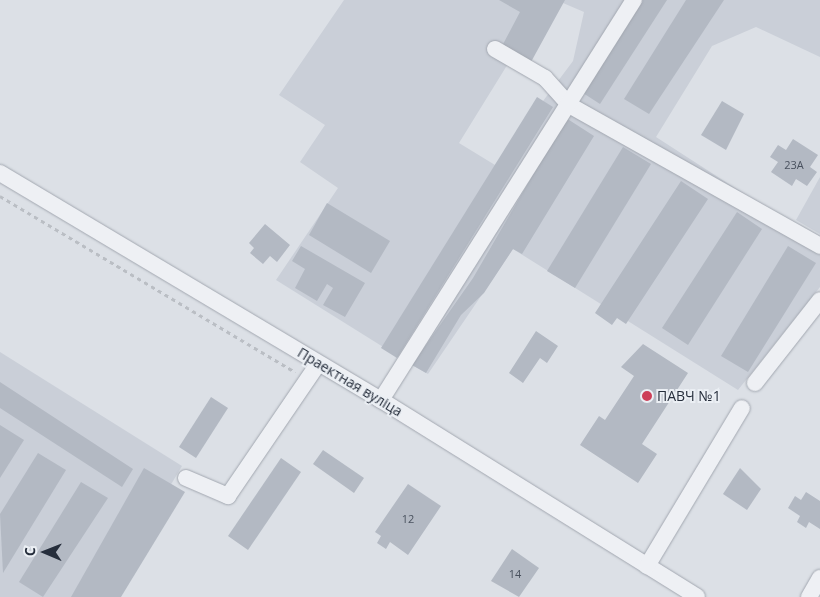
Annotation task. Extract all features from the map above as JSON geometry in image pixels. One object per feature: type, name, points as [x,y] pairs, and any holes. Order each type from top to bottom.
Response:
[{"type":"street","points":[[381,400],[634,0]]},
{"type":"street","points":[[495,49],[545,78],[569,105],[820,246]]},
{"type":"street","name":"Праектная вуліца","points":[[0,172],[381,400],[697,597]]},
{"type":"street","points":[[754,383],[820,300]]},
{"type":"street","points":[[186,478],[228,496],[318,364]]},
{"type":"street","points":[[647,566],[742,408]]},
{"type":"street","points":[[809,597],[820,578]]},
{"type":"path","points":[[0,196],[307,380]]},
{"type":"shaded area","points":[[344,0],[820,0],[820,57],[756,27],[712,46],[656,137],[820,243],[820,287],[738,390],[513,249],[428,374],[276,280],[338,188],[300,162],[325,125],[279,95]],"holes":[[[563,3],[584,12],[573,61],[495,165],[459,143],[511,59]]]},
{"type":"shaded area","points":[[820,177],[820,234],[796,220]]},
{"type":"shaded area","points":[[0,352],[182,466],[104,597],[0,597]]},
{"type":"building","points":[[499,0],[565,0],[531,62],[502,46],[520,12]]},
{"type":"building","points":[[643,0],[667,0],[600,104],[583,93]]},
{"type":"building","points":[[686,0],[724,0],[649,114],[624,99]]},
{"type":"building","points":[[537,97],[553,107],[397,358],[381,348]]},
{"type":"building","points":[[722,101],[744,114],[726,150],[701,135]]},
{"type":"building","points":[[566,118],[594,136],[522,254],[513,249],[484,293],[461,315],[426,373],[412,365],[473,278]]},
{"type":"building","points":[[793,139],[818,155],[810,167],[817,172],[807,186],[796,179],[792,186],[771,172],[778,162],[770,157],[778,145],[786,150]]},
{"type":"building","points":[[623,147],[651,164],[575,288],[547,271]]},
{"type":"building","points":[[681,181],[708,199],[626,324],[617,318],[612,325],[595,313]]},
{"type":"building","points":[[327,203],[390,241],[371,273],[309,235]]},
{"type":"building","points":[[737,212],[762,229],[688,345],[662,328]]},
{"type":"building","points":[[265,224],[290,245],[277,262],[270,256],[263,264],[250,253],[254,248],[249,243]]},
{"type":"building","points":[[301,246],[365,283],[345,317],[323,305],[333,288],[327,284],[317,301],[295,288],[305,269],[292,261]]},
{"type":"building","points":[[788,246],[816,263],[748,372],[721,356]]},
{"type":"building","points":[[536,331],[558,346],[547,363],[540,358],[523,383],[509,373]]},
{"type":"building","name":"ПАВЧ №1","points":[[643,344],[688,373],[642,444],[657,454],[638,483],[580,445],[599,416],[605,420],[634,376],[621,367]]},
{"type":"building","points":[[0,382],[133,469],[122,487],[0,408]]},
{"type":"building","points":[[211,397],[228,408],[196,458],[179,447]]},
{"type":"building","points":[[0,425],[24,440],[0,478]]},
{"type":"building","points":[[323,450],[364,478],[354,493],[313,464]]},
{"type":"building","points":[[38,453],[66,470],[3,573],[0,514]]},
{"type":"building","points":[[281,458],[301,472],[248,550],[228,536]]},
{"type":"building","points":[[144,468],[185,492],[121,597],[71,597]]},
{"type":"building","points":[[740,468],[761,489],[747,510],[723,494]]},
{"type":"building","points":[[81,482],[108,498],[43,597],[19,582]]},
{"type":"building","points":[[408,484],[441,506],[408,555],[390,542],[386,549],[377,543],[381,536],[375,532]]},
{"type":"building","points":[[806,492],[820,501],[820,529],[809,522],[806,528],[797,522],[800,516],[788,508],[795,496],[801,500]]},
{"type":"building","points":[[512,549],[539,568],[519,597],[491,581]]},
{"type":"place","name":"ПАВЧ №1","points":[[647,396]]}]
